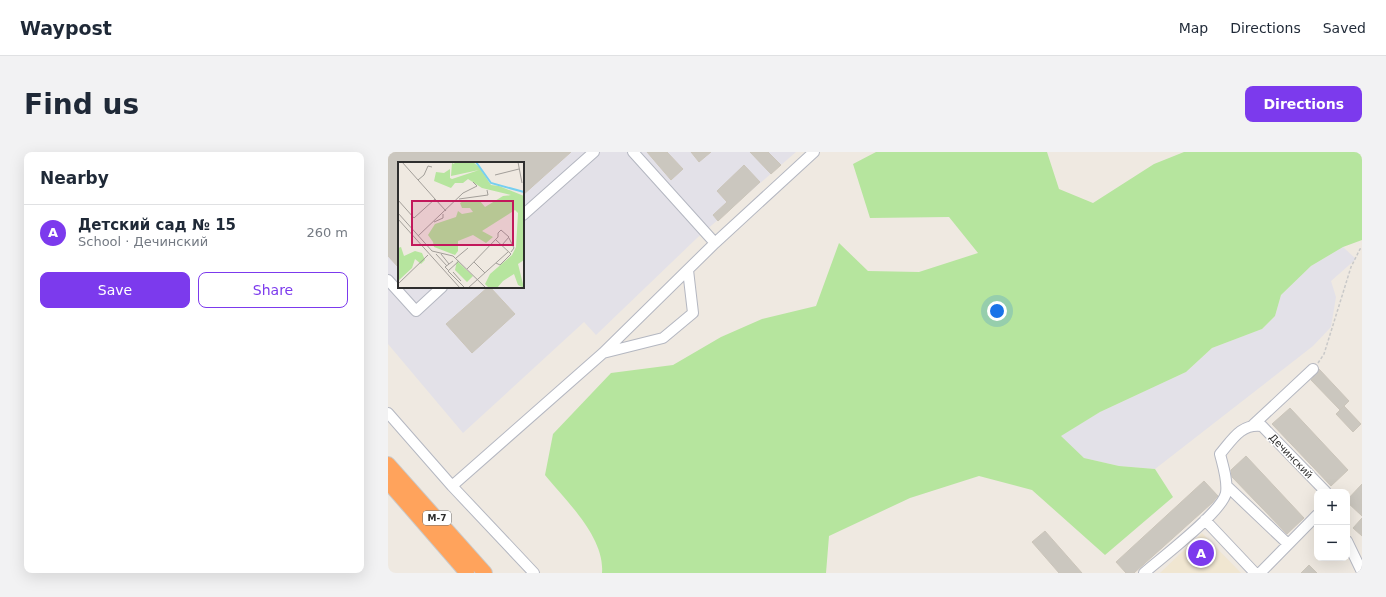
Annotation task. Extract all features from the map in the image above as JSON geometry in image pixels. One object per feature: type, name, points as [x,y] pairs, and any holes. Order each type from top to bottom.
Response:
[{"type":"highway","name":"М-7","points":[[388,464],[485,573]]},
{"type":"highway","name":"М-7","points":[[388,482],[467,573]]},
{"type":"street","points":[[524,214],[594,152]]},
{"type":"street","points":[[632,152],[715,243]]},
{"type":"street","points":[[452,486],[603,353],[715,243],[814,152]]},
{"type":"street","points":[[603,353],[663,338],[692,313],[688,270]]},
{"type":"street","points":[[388,280],[416,311],[441,288]]},
{"type":"street","points":[[1144,573],[1205,520],[1224,499],[1226,486],[1220,454],[1244,427],[1253,425],[1313,369]]},
{"type":"street","points":[[388,413],[452,486],[534,573]]},
{"type":"street","name":"Дечинский","points":[[1253,425],[1262,426],[1323,489]]},
{"type":"street","points":[[1226,486],[1288,544]]},
{"type":"street","points":[[1260,573],[1314,518]]},
{"type":"street","points":[[1205,520],[1255,573]]},
{"type":"street","points":[[1350,547],[1362,572]]},
{"type":"path","points":[[1313,369],[1324,354],[1351,267],[1360,249],[1362,248]]},
{"type":"shaded area","points":[[571,152],[647,152],[671,179],[683,169],[667,152],[691,152],[699,162],[711,152],[796,152],[697,238],[596,335],[584,322],[463,433],[388,344],[388,256],[398,267],[398,288],[487,288],[446,324],[515,314],[491,288],[524,288],[524,194]]},
{"type":"shaded area","points":[[1343,247],[1356,259],[1331,281],[1336,297],[1331,327],[1313,346],[1155,469],[1119,466],[1084,458],[1060,436],[1100,412],[1186,372],[1212,348],[1262,329],[1275,316],[1281,295],[1311,266]]},
{"type":"shaded area","points":[[1202,533],[1241,573],[1160,573]]},
{"type":"green space","points":[[876,152],[1047,152],[1059,189],[1093,203],[1154,164],[1184,152],[1362,152],[1362,240],[1343,247],[1311,266],[1281,295],[1275,316],[1262,329],[1212,348],[1186,372],[1100,412],[1061,436],[1084,458],[1119,466],[1155,469],[1173,497],[1105,555],[1032,490],[979,476],[910,498],[829,536],[826,573],[602,573],[601,560],[591,533],[573,508],[545,475],[553,434],[611,373],[673,365],[721,337],[762,319],[816,306],[839,243],[868,271],[919,272],[978,253],[949,217],[870,218],[853,164]]},
{"type":"building","points":[[388,152],[571,152],[524,194],[524,162],[398,162],[398,267],[388,256]]},
{"type":"building","points":[[647,152],[667,152],[683,169],[671,180]]},
{"type":"building","points":[[691,152],[711,152],[699,162]]},
{"type":"building","points":[[750,152],[768,152],[781,165],[771,174]]},
{"type":"building","points":[[744,165],[760,182],[718,221],[713,215],[727,202],[717,191]]},
{"type":"building","points":[[487,288],[491,288],[515,314],[472,353],[446,324]]},
{"type":"building","points":[[1319,369],[1349,401],[1340,410],[1311,380]]},
{"type":"building","points":[[1344,406],[1361,424],[1353,432],[1336,414]]},
{"type":"building","points":[[1290,408],[1348,470],[1331,486],[1272,424]]},
{"type":"building","points":[[1246,456],[1304,518],[1287,534],[1232,477],[1231,470]]},
{"type":"building","points":[[1204,481],[1218,496],[1134,573],[1126,573],[1116,562]]},
{"type":"building","points":[[1362,484],[1362,516],[1350,505],[1350,497]]},
{"type":"building","points":[[1362,518],[1362,536],[1353,528]]},
{"type":"building","points":[[1045,531],[1082,573],[1059,573],[1032,542]]},
{"type":"building","points":[[1309,565],[1317,573],[1301,573]]},
{"type":"place","name":"Детский сад № 15","points":[[1201,553]]}]
